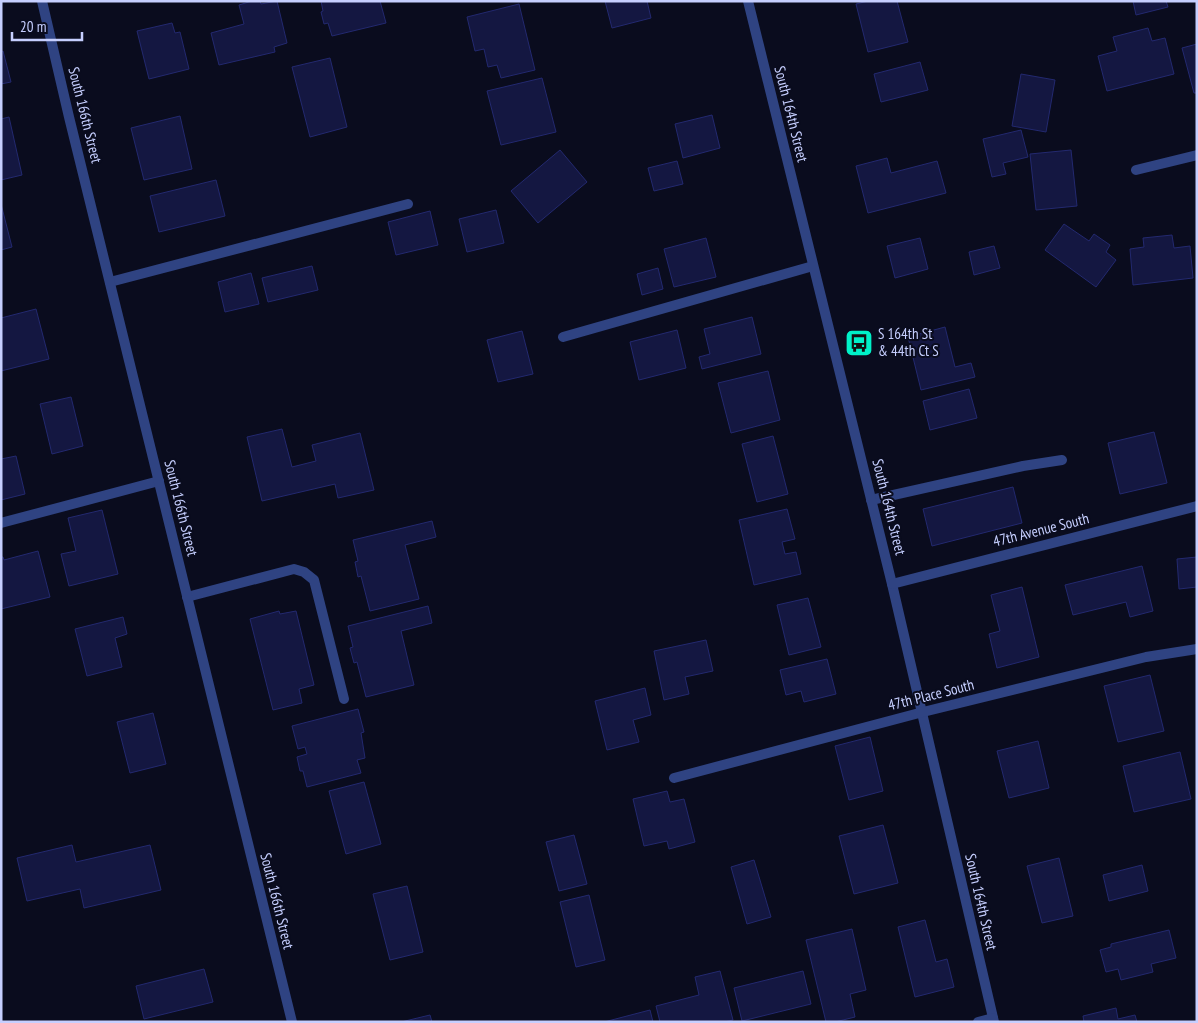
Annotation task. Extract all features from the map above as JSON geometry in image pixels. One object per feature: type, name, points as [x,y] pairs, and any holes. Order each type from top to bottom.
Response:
[{"type":"street","name":"South 166th Street","points":[[42,1],[292,1022]]},
{"type":"street","name":"South 164th Street","points":[[748,1],[872,500],[993,1020]]},
{"type":"street","points":[[1136,170],[1197,156]]},
{"type":"street","points":[[110,282],[408,204]]},
{"type":"street","points":[[563,337],[813,266]]},
{"type":"street","points":[[872,500],[1023,466],[1062,460]]},
{"type":"street","points":[[1,523],[159,481]]},
{"type":"street","name":"47th Avenue South","points":[[892,584],[1197,506]]},
{"type":"street","points":[[187,597],[294,569],[304,572],[314,580],[344,699]]},
{"type":"street","name":"47th Place South","points":[[674,778],[922,712],[1146,657],[1197,649]]},
{"type":"street","points":[[978,1022],[993,1020]]},
{"type":"building","points":[[260,1],[261,4],[277,1],[287,43],[274,47],[275,52],[219,65],[211,33],[244,24],[239,5]]},
{"type":"building","points":[[321,1],[380,1],[386,23],[332,36],[328,23],[324,24]]},
{"type":"building","points":[[605,1],[647,1],[651,18],[612,28]]},
{"type":"building","points":[[868,1],[897,1],[908,42],[868,52],[856,4]]},
{"type":"building","points":[[1133,1],[1166,1],[1168,7],[1136,15]]},
{"type":"building","points":[[519,4],[535,70],[501,78],[497,65],[488,67],[484,49],[475,51],[467,17]]},
{"type":"building","points":[[172,23],[175,33],[180,32],[189,69],[149,79],[137,31]]},
{"type":"building","points":[[1148,28],[1152,41],[1165,38],[1174,74],[1107,91],[1098,56],[1117,51],[1113,37]]},
{"type":"building","points":[[1197,44],[1197,93],[1194,93],[1182,48]]},
{"type":"building","points":[[3,51],[11,82],[1,84],[1,52]]},
{"type":"building","points":[[330,58],[347,127],[310,137],[292,67]]},
{"type":"building","points":[[920,62],[928,90],[881,102],[874,74]]},
{"type":"building","points":[[1021,74],[1055,80],[1046,132],[1012,126]]},
{"type":"building","points":[[542,78],[556,132],[501,145],[487,91]]},
{"type":"building","points":[[712,115],[720,148],[683,158],[675,124]]},
{"type":"building","points":[[180,116],[192,169],[144,180],[131,128]]},
{"type":"building","points":[[9,117],[22,175],[1,180],[1,119]]},
{"type":"building","points":[[1021,130],[1028,157],[1003,163],[1006,174],[992,177],[983,139]]},
{"type":"building","points":[[560,150],[587,182],[538,223],[511,191]]},
{"type":"building","points":[[1071,150],[1077,206],[1036,210],[1030,154]]},
{"type":"building","points":[[887,158],[891,173],[937,161],[946,193],[868,213],[856,166]]},
{"type":"building","points":[[677,161],[683,184],[654,191],[648,168]]},
{"type":"building","points":[[216,180],[225,216],[159,232],[150,196]]},
{"type":"building","points":[[1,204],[12,247],[1,250]]},
{"type":"building","points":[[496,210],[504,243],[467,252],[459,219]]},
{"type":"building","points":[[430,211],[438,245],[396,255],[388,222]]},
{"type":"building","points":[[1064,224],[1089,241],[1094,234],[1110,245],[1106,252],[1116,260],[1096,287],[1045,250]]},
{"type":"building","points":[[1172,235],[1174,248],[1190,246],[1193,278],[1133,285],[1130,249],[1144,247],[1143,238]]},
{"type":"building","points":[[706,238],[716,277],[674,287],[664,249]]},
{"type":"building","points":[[920,238],[928,269],[895,278],[887,246]]},
{"type":"building","points":[[994,246],[1000,268],[974,275],[969,252]]},
{"type":"building","points":[[312,266],[318,290],[268,302],[262,278]]},
{"type":"building","points":[[658,268],[663,289],[642,295],[637,274]]},
{"type":"building","points":[[251,273],[259,304],[225,312],[218,282]]},
{"type":"building","points":[[36,309],[49,359],[1,371],[1,318]]},
{"type":"building","points":[[752,317],[761,354],[702,369],[699,357],[710,354],[704,329]]},
{"type":"building","points":[[945,327],[955,367],[971,363],[975,377],[921,390],[908,337]]},
{"type":"building","points":[[677,330],[686,368],[639,380],[630,342]]},
{"type":"building","points":[[522,331],[533,374],[498,382],[487,340]]},
{"type":"building","points":[[768,371],[780,420],[731,433],[718,383]]},
{"type":"building","points":[[969,389],[977,418],[930,430],[923,401]]},
{"type":"building","points":[[71,397],[83,446],[52,454],[40,404]]},
{"type":"building","points":[[282,429],[292,467],[316,461],[312,445],[360,433],[374,490],[338,498],[335,484],[262,501],[247,437]]},
{"type":"building","points":[[1154,432],[1167,483],[1120,494],[1108,443]]},
{"type":"building","points":[[773,436],[788,494],[757,502],[742,444]]},
{"type":"building","points":[[16,456],[25,494],[1,500],[1,459]]},
{"type":"building","points":[[1013,487],[1022,523],[932,546],[923,509]]},
{"type":"building","points":[[787,509],[795,539],[782,542],[785,554],[796,552],[801,574],[754,585],[739,520]]},
{"type":"building","points":[[102,510],[118,574],[69,586],[61,554],[76,551],[68,518]]},
{"type":"building","points":[[432,521],[436,537],[405,545],[419,599],[370,611],[361,576],[358,577],[355,562],[358,561],[353,540]]},
{"type":"building","points":[[38,551],[50,597],[1,609],[1,557],[4,560]]},
{"type":"building","points":[[1197,557],[1197,587],[1179,589],[1177,559]]},
{"type":"building","points":[[1142,566],[1153,611],[1130,617],[1126,602],[1073,615],[1065,585]]},
{"type":"building","points":[[1022,587],[1039,657],[997,668],[989,634],[1000,631],[991,595]]},
{"type":"building","points":[[808,598],[821,647],[789,655],[777,605]]},
{"type":"building","points":[[428,606],[432,623],[401,631],[414,685],[366,697],[357,662],[354,663],[350,648],[353,647],[348,626]]},
{"type":"building","points":[[279,611],[280,614],[296,611],[314,685],[299,689],[302,703],[273,710],[250,619]]},
{"type":"building","points":[[123,617],[127,634],[115,638],[122,667],[87,676],[75,629]]},
{"type":"building","points":[[706,640],[713,671],[685,677],[689,694],[664,700],[654,651]]},
{"type":"building","points":[[827,659],[836,694],[804,702],[801,691],[786,695],[780,670]]},
{"type":"building","points":[[1150,675],[1164,731],[1118,742],[1104,686]]},
{"type":"building","points":[[645,688],[651,715],[633,720],[639,742],[607,750],[595,701]]},
{"type":"building","points":[[358,709],[364,732],[361,733],[365,758],[357,760],[361,773],[307,787],[303,771],[300,771],[297,757],[307,754],[305,747],[298,749],[292,726]]},
{"type":"building","points":[[153,713],[166,764],[130,773],[117,722]]},
{"type":"building","points":[[870,737],[883,791],[849,800],[835,746]]},
{"type":"building","points":[[1038,741],[1049,788],[1009,798],[997,751]]},
{"type":"building","points":[[1180,752],[1191,799],[1134,812],[1123,766]]},
{"type":"building","points":[[364,782],[381,844],[346,854],[329,791]]},
{"type":"building","points":[[667,791],[670,802],[684,799],[695,842],[669,849],[667,841],[644,846],[633,799]]},
{"type":"building","points":[[883,825],[898,883],[854,894],[839,836]]},
{"type":"building","points":[[574,835],[587,884],[559,891],[546,842]]},
{"type":"building","points":[[72,845],[76,862],[150,845],[161,890],[84,908],[80,889],[27,901],[17,858]]},
{"type":"building","points":[[1059,858],[1073,916],[1042,923],[1027,866]]},
{"type":"building","points":[[754,860],[771,917],[747,924],[731,867]]},
{"type":"building","points":[[1142,865],[1148,891],[1109,901],[1103,875]]},
{"type":"building","points":[[407,886],[423,952],[390,960],[373,894]]},
{"type":"building","points":[[589,895],[605,960],[576,967],[560,902]]},
{"type":"building","points":[[925,920],[936,962],[947,959],[954,987],[915,997],[898,927]]},
{"type":"building","points":[[852,929],[866,990],[850,994],[855,1017],[835,1022],[826,1022],[806,940]]},
{"type":"building","points":[[1169,930],[1176,958],[1151,964],[1153,972],[1121,980],[1118,969],[1106,972],[1100,950],[1111,947],[1111,944]]},
{"type":"building","points":[[204,969],[213,1002],[144,1019],[136,986]]},
{"type":"building","points":[[720,971],[733,1020],[724,1022],[660,1022],[656,1006],[699,995],[695,977]]},
{"type":"building","points":[[803,971],[811,1004],[742,1021],[734,988]]},
{"type":"building","points":[[1116,1008],[1118,1019],[1135,1015],[1137,1022],[1084,1022],[1083,1016]]},
{"type":"building","points":[[650,1010],[653,1022],[604,1022]]},
{"type":"building","points":[[430,1015],[432,1022],[401,1022]]},
{"type":"place","name":"S 164th St & 44th Ct S","points":[[859,343]]}]
